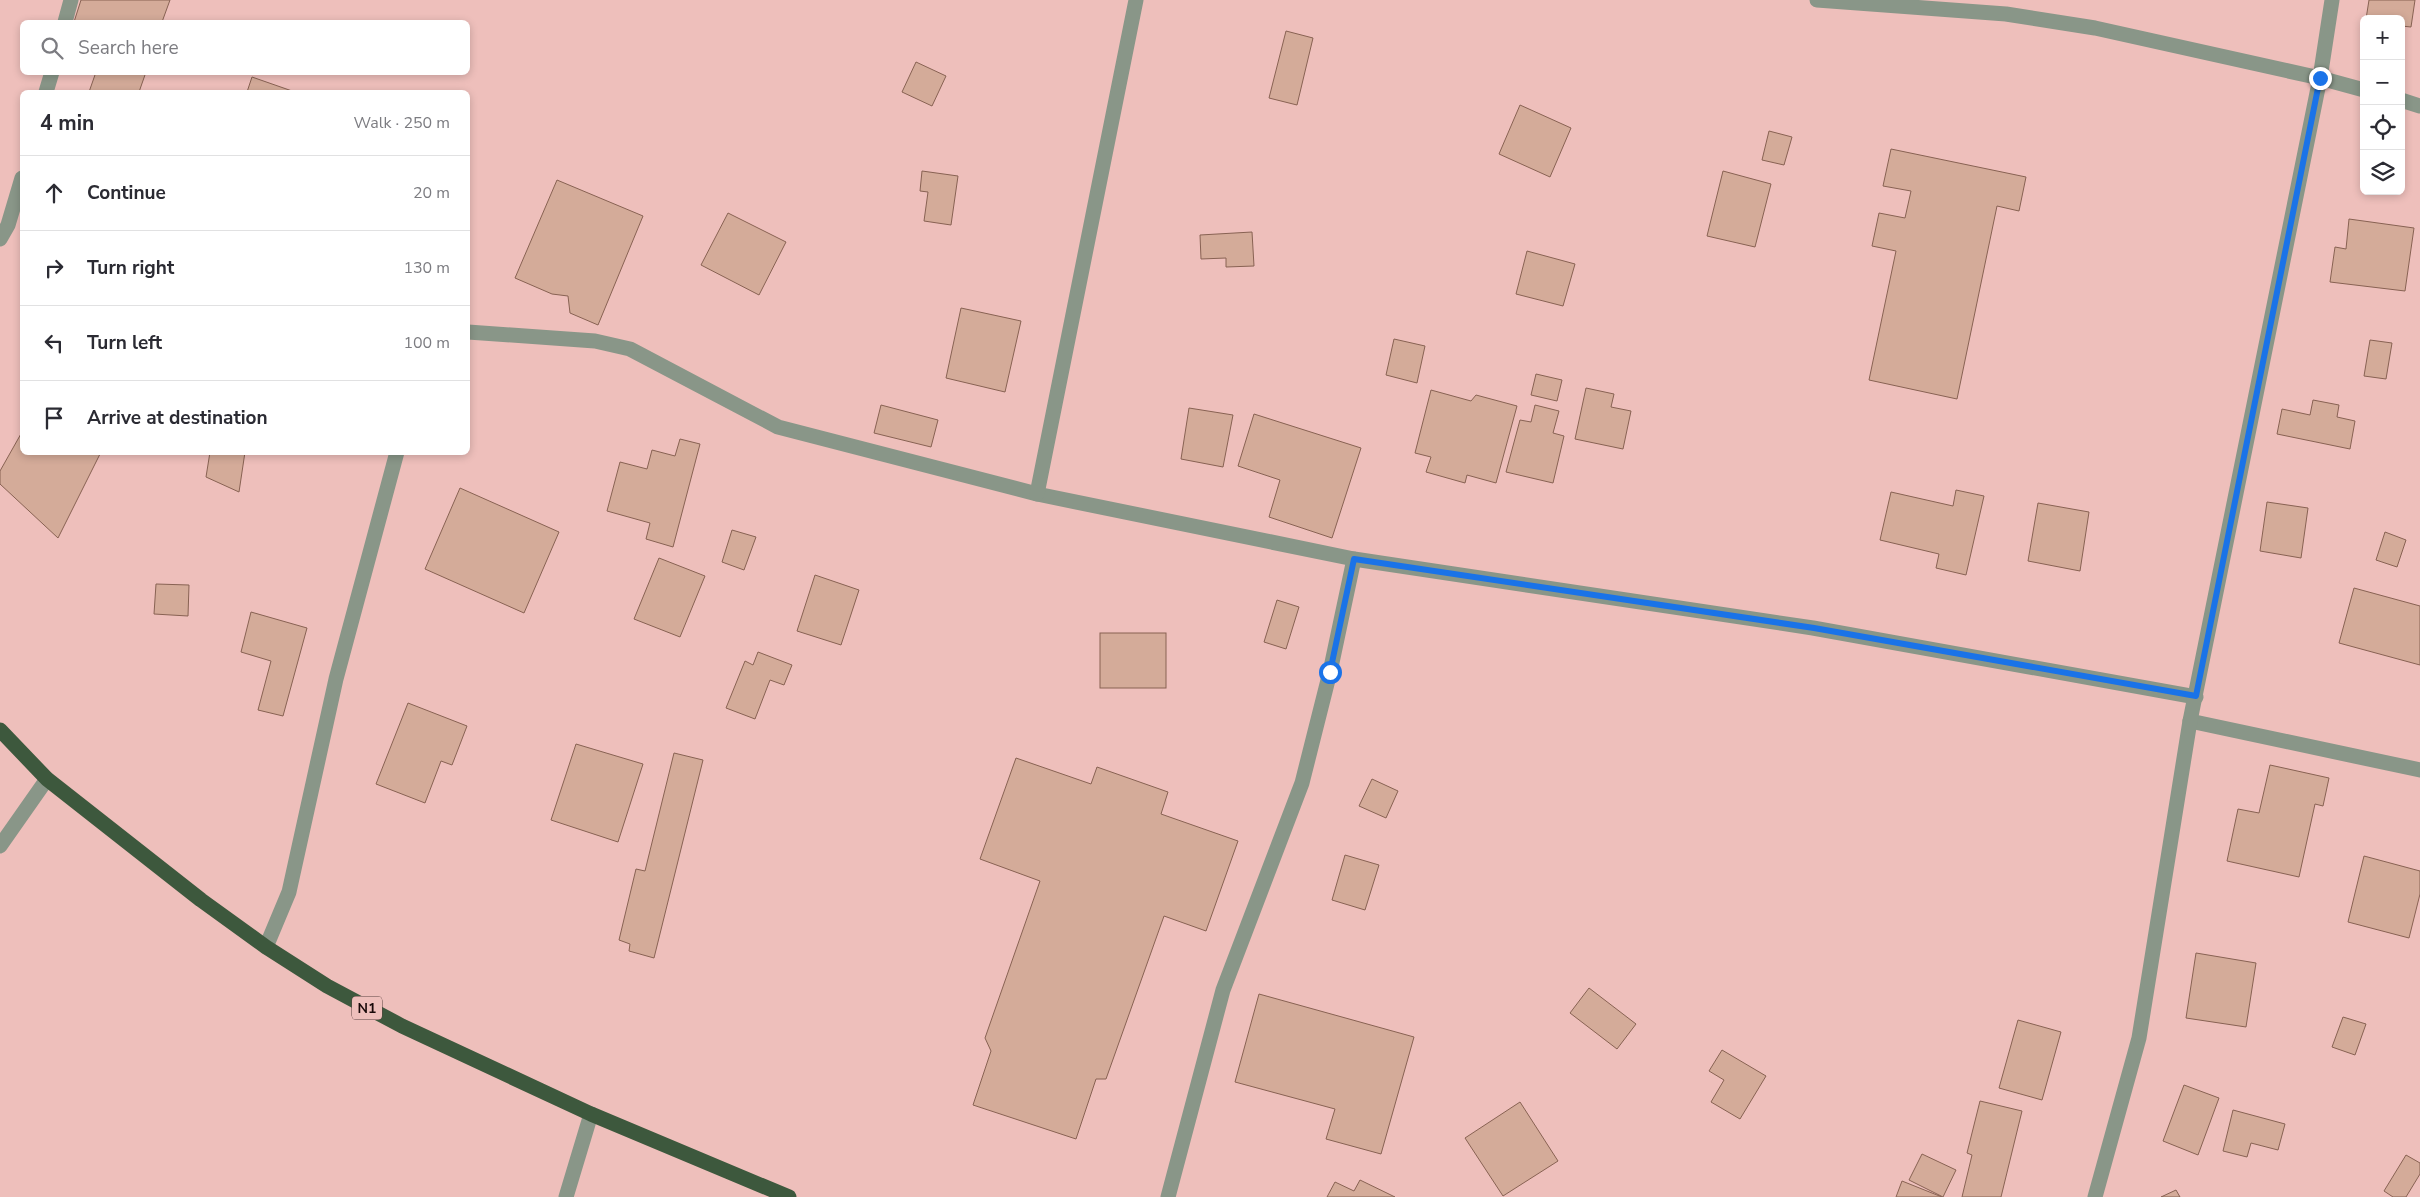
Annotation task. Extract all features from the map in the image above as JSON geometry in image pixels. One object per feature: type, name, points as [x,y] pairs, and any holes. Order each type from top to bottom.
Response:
[{"type":"highway","name":"N1","points":[[0,730],[48,779],[201,900],[266,947],[327,986],[402,1026],[591,1114],[789,1197]]},
{"type":"street","points":[[66,20],[71,0]]},
{"type":"street","points":[[1038,494],[1136,0]]},
{"type":"street","points":[[1817,0],[2016,15],[2095,28],[2320,78],[2360,89]]},
{"type":"street","points":[[2095,1197],[2139,1038],[2190,721],[2320,78],[2332,0]]},
{"type":"street","points":[[47,90],[51,75]]},
{"type":"street","points":[[2405,101],[2420,106]]},
{"type":"street","points":[[0,239],[15,227],[20,192]]},
{"type":"street","points":[[470,332],[595,341],[630,349],[778,426],[1038,494],[1354,559],[1814,628],[2196,696]]},
{"type":"street","points":[[266,947],[289,892],[295,856],[336,679],[396,455]]},
{"type":"street","points":[[1168,1197],[1223,990],[1302,783],[1330,672],[1354,559]]},
{"type":"street","points":[[2190,721],[2420,770]]},
{"type":"street","points":[[0,846],[48,779]]},
{"type":"street","points":[[566,1197],[591,1114]]},
{"type":"building","points":[[81,0],[170,0],[163,20],[75,20]]},
{"type":"building","points":[[2369,0],[2415,0],[2411,27],[2405,26],[2405,15],[2367,15]]},
{"type":"building","points":[[1286,31],[1313,38],[1297,105],[1269,98]]},
{"type":"building","points":[[916,62],[946,76],[932,106],[902,92]]},
{"type":"building","points":[[95,75],[145,75],[140,90],[90,90]]},
{"type":"building","points":[[252,77],[289,90],[248,90]]},
{"type":"building","points":[[1520,105],[1571,128],[1550,177],[1499,154]]},
{"type":"building","points":[[1769,131],[1792,137],[1784,165],[1762,160]]},
{"type":"building","points":[[1891,149],[2026,177],[2019,211],[1997,206],[1957,399],[1869,380],[1896,251],[1872,246],[1879,213],[1905,218],[1911,191],[1883,186]]},
{"type":"building","points":[[922,171],[958,176],[951,225],[924,221],[928,192],[920,191]]},
{"type":"building","points":[[1723,171],[1771,184],[1755,247],[1707,236]]},
{"type":"building","points":[[557,180],[643,216],[598,325],[570,313],[568,296],[552,294],[515,278]]},
{"type":"building","points":[[728,213],[786,242],[759,295],[701,265]]},
{"type":"building","points":[[2349,219],[2414,228],[2405,291],[2330,282],[2335,247],[2346,249]]},
{"type":"building","points":[[1252,232],[1254,266],[1226,267],[1226,258],[1201,259],[1200,235]]},
{"type":"building","points":[[1527,251],[1575,264],[1563,306],[1516,294]]},
{"type":"building","points":[[961,308],[1021,321],[1005,392],[946,378]]},
{"type":"building","points":[[1394,339],[1425,346],[1417,383],[1386,375]]},
{"type":"building","points":[[2370,340],[2392,343],[2386,379],[2364,376]]},
{"type":"building","points":[[1536,374],[1562,380],[1557,401],[1531,395]]},
{"type":"building","points":[[1586,388],[1614,394],[1611,407],[1631,411],[1623,449],[1575,439]]},
{"type":"building","points":[[1431,390],[1471,401],[1476,395],[1517,406],[1496,483],[1467,475],[1465,483],[1426,472],[1431,457],[1415,453]]},
{"type":"building","points":[[2313,400],[2339,405],[2337,417],[2355,421],[2350,449],[2277,434],[2282,409],[2310,415]]},
{"type":"building","points":[[881,405],[938,420],[931,447],[874,433]]},
{"type":"building","points":[[1535,405],[1559,411],[1553,433],[1564,436],[1553,483],[1506,472],[1520,420],[1531,422]]},
{"type":"building","points":[[1189,408],[1233,415],[1223,467],[1181,459]]},
{"type":"building","points":[[1254,414],[1361,448],[1332,538],[1269,517],[1280,480],[1238,466]]},
{"type":"building","points":[[20,436],[20,455],[100,455],[58,538],[0,484],[0,471]]},
{"type":"building","points":[[680,439],[700,444],[673,547],[646,539],[650,523],[607,511],[620,462],[647,469],[652,450],[675,456]]},
{"type":"building","points":[[210,455],[245,455],[239,492],[206,477]]},
{"type":"building","points":[[460,488],[559,532],[524,613],[425,569]]},
{"type":"building","points":[[1956,490],[1984,496],[1966,575],[1936,568],[1939,554],[1880,540],[1891,492],[1953,506]]},
{"type":"building","points":[[2267,502],[2308,508],[2301,558],[2260,551]]},
{"type":"building","points":[[2038,503],[2089,512],[2080,571],[2028,561]]},
{"type":"building","points":[[732,530],[756,537],[744,570],[722,562]]},
{"type":"building","points":[[2385,532],[2406,540],[2397,567],[2376,560]]},
{"type":"building","points":[[659,558],[705,576],[680,637],[634,619]]},
{"type":"building","points":[[815,575],[859,590],[841,645],[797,631]]},
{"type":"building","points":[[156,584],[189,585],[188,616],[154,614]]},
{"type":"building","points":[[2354,588],[2420,606],[2420,665],[2339,643]]},
{"type":"building","points":[[1277,600],[1299,607],[1286,649],[1264,642]]},
{"type":"building","points":[[251,612],[307,628],[283,716],[258,710],[271,661],[241,652]]},
{"type":"building","points":[[1100,633],[1166,633],[1166,688],[1100,688]]},
{"type":"building","points":[[758,652],[792,665],[784,685],[770,680],[755,719],[726,708],[745,661],[753,665]]},
{"type":"building","points":[[408,703],[467,726],[452,765],[441,761],[425,803],[376,784]]},
{"type":"building","points":[[576,744],[643,764],[618,842],[551,820]]},
{"type":"building","points":[[674,753],[703,760],[654,958],[629,951],[630,944],[619,940],[636,869],[645,871]]},
{"type":"building","points":[[1016,758],[1091,784],[1097,767],[1168,792],[1161,814],[1238,841],[1206,931],[1164,916],[1106,1079],[1096,1079],[1076,1139],[973,1105],[991,1051],[985,1038],[1040,881],[980,859]]},
{"type":"building","points":[[2270,765],[2329,778],[2323,806],[2315,804],[2299,877],[2227,861],[2238,809],[2259,813]]},
{"type":"building","points":[[1372,779],[1398,791],[1386,818],[1359,806]]},
{"type":"building","points":[[1345,855],[1379,865],[1365,910],[1332,900]]},
{"type":"building","points":[[2364,856],[2420,871],[2420,894],[2409,938],[2348,922]]},
{"type":"building","points":[[2196,953],[2256,963],[2246,1027],[2186,1018]]},
{"type":"building","points":[[1589,988],[1636,1024],[1617,1049],[1570,1013]]},
{"type":"building","points":[[1259,994],[1414,1037],[1381,1154],[1326,1139],[1335,1109],[1235,1082]]},
{"type":"building","points":[[2343,1017],[2366,1024],[2355,1055],[2332,1047]]},
{"type":"building","points":[[2018,1020],[2061,1032],[2042,1100],[1999,1088]]},
{"type":"building","points":[[1722,1050],[1766,1076],[1740,1119],[1711,1102],[1724,1080],[1709,1071]]},
{"type":"building","points":[[2184,1085],[2219,1098],[2198,1155],[2163,1141]]},
{"type":"building","points":[[1980,1101],[2022,1111],[2001,1197],[1962,1197],[1972,1155],[1967,1153]]},
{"type":"building","points":[[1520,1102],[1558,1161],[1503,1196],[1465,1138]]},
{"type":"building","points":[[2233,1110],[2285,1124],[2278,1150],[2251,1143],[2247,1157],[2223,1151]]},
{"type":"building","points":[[1922,1154],[1956,1170],[1943,1197],[1909,1180]]},
{"type":"building","points":[[2406,1155],[2420,1163],[2420,1174],[2406,1197],[2393,1197],[2384,1191]]},
{"type":"building","points":[[1360,1180],[1395,1197],[1327,1197],[1335,1182],[1354,1191]]},
{"type":"building","points":[[1902,1181],[1942,1197],[1896,1197]]},
{"type":"building","points":[[2176,1190],[2180,1197],[2161,1197]]},
{"type":"route","points":[[1330,672],[1354,559],[1814,628],[2196,696],[2320,78]]}]
